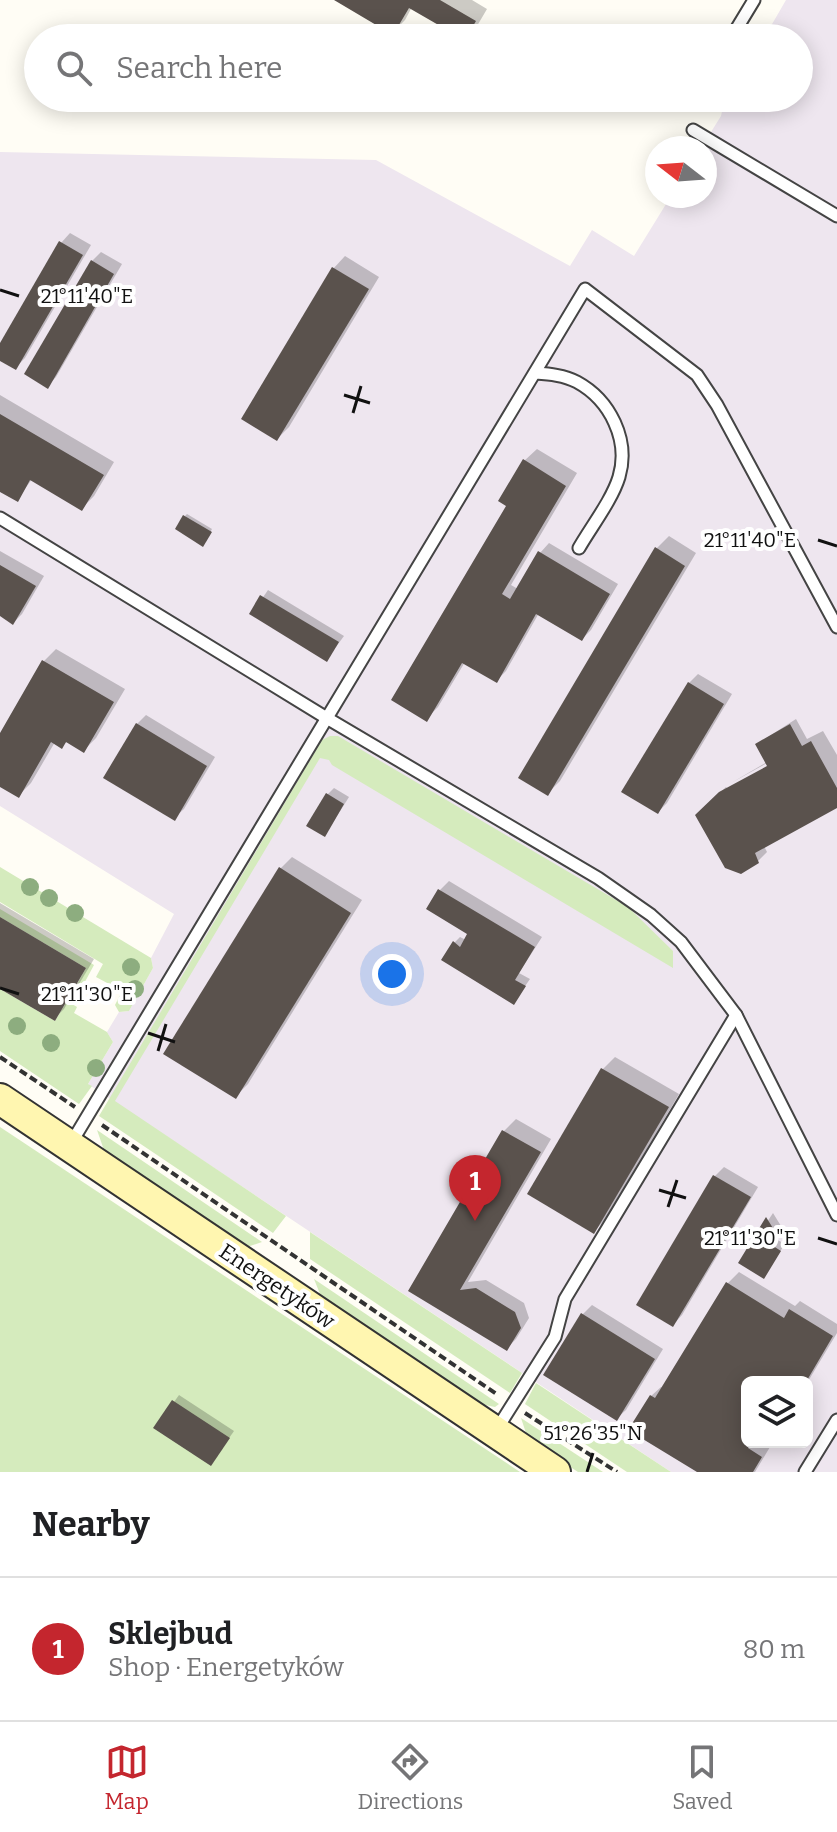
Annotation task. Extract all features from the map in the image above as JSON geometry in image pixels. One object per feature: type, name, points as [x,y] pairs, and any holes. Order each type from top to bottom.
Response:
[{"type":"main road","name":"Energetyków","points":[[0,1099],[555,1472]]},
{"type":"lane","points":[[739,24],[754,0]]},
{"type":"lane","points":[[693,130],[837,216]]},
{"type":"lane","points":[[69,1146],[585,289],[697,375],[717,405],[837,627]]},
{"type":"lane","points":[[535,373],[557,375],[592,391],[610,414],[621,441],[619,479],[579,548]]},
{"type":"lane","points":[[0,518],[325,717],[598,878],[651,915],[681,942],[736,1015],[837,1215]]},
{"type":"lane","points":[[496,1432],[555,1337],[565,1299],[736,1015]]},
{"type":"lane","points":[[805,1472],[832,1438],[837,1420]]},
{"type":"path","points":[[0,1057],[617,1472]]},
{"type":"shaded area","points":[[786,0],[837,0],[837,1472],[671,1472],[88,1084],[113,1042],[107,1032],[119,1012],[129,1011],[153,968],[151,958],[174,914],[0,806],[0,152],[376,160],[570,266],[592,230],[634,256],[664,208],[717,208],[717,136],[708,136],[722,112],[813,112],[813,24],[772,24]]},
{"type":"green space","points":[[338,736],[628,907],[673,951],[673,968],[332,765],[329,760],[320,758],[115,1101],[286,1216],[273,1233],[99,1116],[322,740]]},
{"type":"green space","points":[[0,867],[151,958],[153,968],[129,1011],[119,1012],[115,1005],[122,991],[96,977],[103,964],[0,902]]},
{"type":"green space","points":[[0,909],[94,965],[80,991],[75,988],[86,968],[0,917]]},
{"type":"green space","points":[[0,989],[55,1021],[67,1001],[77,1007],[74,1013],[107,1032],[113,1042],[88,1084],[92,1086],[79,1104],[0,1051]]},
{"type":"green space","points":[[0,1127],[520,1472],[0,1472]]},
{"type":"green space","points":[[97,1130],[262,1242],[241,1246],[105,1153]]},
{"type":"green space","points":[[310,1232],[522,1373],[510,1393],[310,1259]]},
{"type":"green space","points":[[314,1279],[499,1404],[495,1407],[485,1405],[327,1304]]},
{"type":"green space","points":[[536,1383],[671,1472],[627,1472],[525,1404]]},
{"type":"green space","points":[[521,1418],[603,1472],[578,1472],[528,1439]]},
{"type":"building","points":[[334,0],[440,0],[476,21],[474,24],[437,24],[409,8],[400,24],[374,24]]},
{"type":"building","points":[[59,241],[83,255],[16,370],[0,361],[0,343]]},
{"type":"building","points":[[91,260],[114,274],[48,389],[24,374]]},
{"type":"building","points":[[332,267],[369,289],[277,441],[241,419]]},
{"type":"building","points":[[0,414],[104,475],[82,511],[30,480],[18,502],[0,492]]},
{"type":"building","points":[[523,459],[566,486],[502,594],[510,599],[538,551],[610,594],[582,641],[536,614],[497,683],[462,663],[427,722],[391,700],[506,506],[498,501]]},
{"type":"building","points":[[183,515],[212,532],[203,547],[175,529]]},
{"type":"building","points":[[655,547],[685,566],[548,796],[518,778]]},
{"type":"building","points":[[0,565],[36,586],[13,625],[0,616]]},
{"type":"building","points":[[260,595],[339,642],[327,662],[249,614]]},
{"type":"building","points":[[42,660],[114,702],[84,753],[66,742],[62,749],[51,742],[19,798],[0,787],[0,733]]},
{"type":"building","points":[[688,682],[724,704],[658,814],[621,792]]},
{"type":"building","points":[[136,723],[207,766],[175,821],[103,778]]},
{"type":"building","points":[[790,724],[802,746],[811,741],[837,788],[837,808],[755,853],[759,863],[741,874],[725,868],[695,815],[719,792],[767,766],[755,744]]},
{"type":"building","points":[[326,793],[344,804],[325,837],[306,826]]},
{"type":"building","points":[[279,867],[351,913],[236,1099],[163,1054]]},
{"type":"building","points":[[438,889],[535,947],[515,980],[526,986],[514,1005],[441,960],[453,941],[460,947],[467,934],[426,909]]},
{"type":"building","points":[[0,917],[86,968],[55,1021],[0,989]]},
{"type":"building","points":[[601,1068],[669,1107],[594,1234],[527,1194]]},
{"type":"building","points":[[502,1130],[541,1152],[460,1290],[476,1288],[515,1312],[521,1328],[507,1351],[408,1291]]},
{"type":"building","points":[[713,1175],[751,1197],[673,1327],[636,1305]]},
{"type":"building","points":[[766,1217],[776,1233],[770,1244],[781,1251],[764,1279],[738,1263]]},
{"type":"building","points":[[726,1282],[784,1318],[789,1309],[833,1336],[810,1376],[741,1376],[741,1448],[748,1448],[762,1457],[753,1472],[697,1472],[628,1430],[650,1395],[655,1398]]},
{"type":"building","points":[[581,1313],[655,1359],[617,1421],[543,1375]]},
{"type":"building","points":[[172,1400],[230,1438],[211,1466],[153,1428]]},
{"type":"place","name":"Sklejbud","points":[[475,1221]]}]
